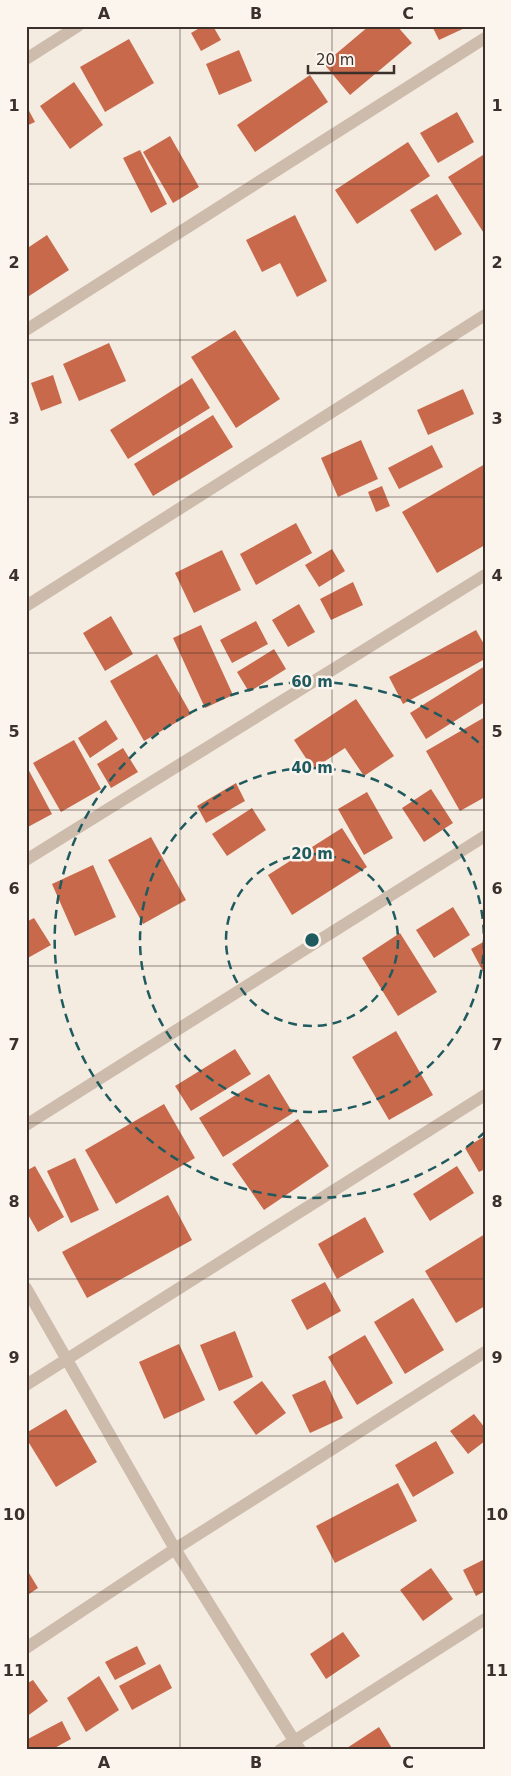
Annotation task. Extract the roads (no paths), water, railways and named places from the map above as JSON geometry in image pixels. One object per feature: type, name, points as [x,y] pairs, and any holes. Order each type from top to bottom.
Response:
[{"type":"street","points":[[26,59],[78,26]]},
{"type":"street","points":[[26,330],[485,38]]},
{"type":"street","points":[[26,606],[485,315]]},
{"type":"street","points":[[26,860],[485,575]]},
{"type":"street","points":[[26,1125],[485,836]]},
{"type":"street","points":[[26,1385],[485,1095]]},
{"type":"street","points":[[26,1288],[175,1549],[297,1745]]},
{"type":"street","points":[[26,1648],[175,1549],[485,1352]]},
{"type":"street","points":[[280,1750],[297,1745],[485,1619]]}]
